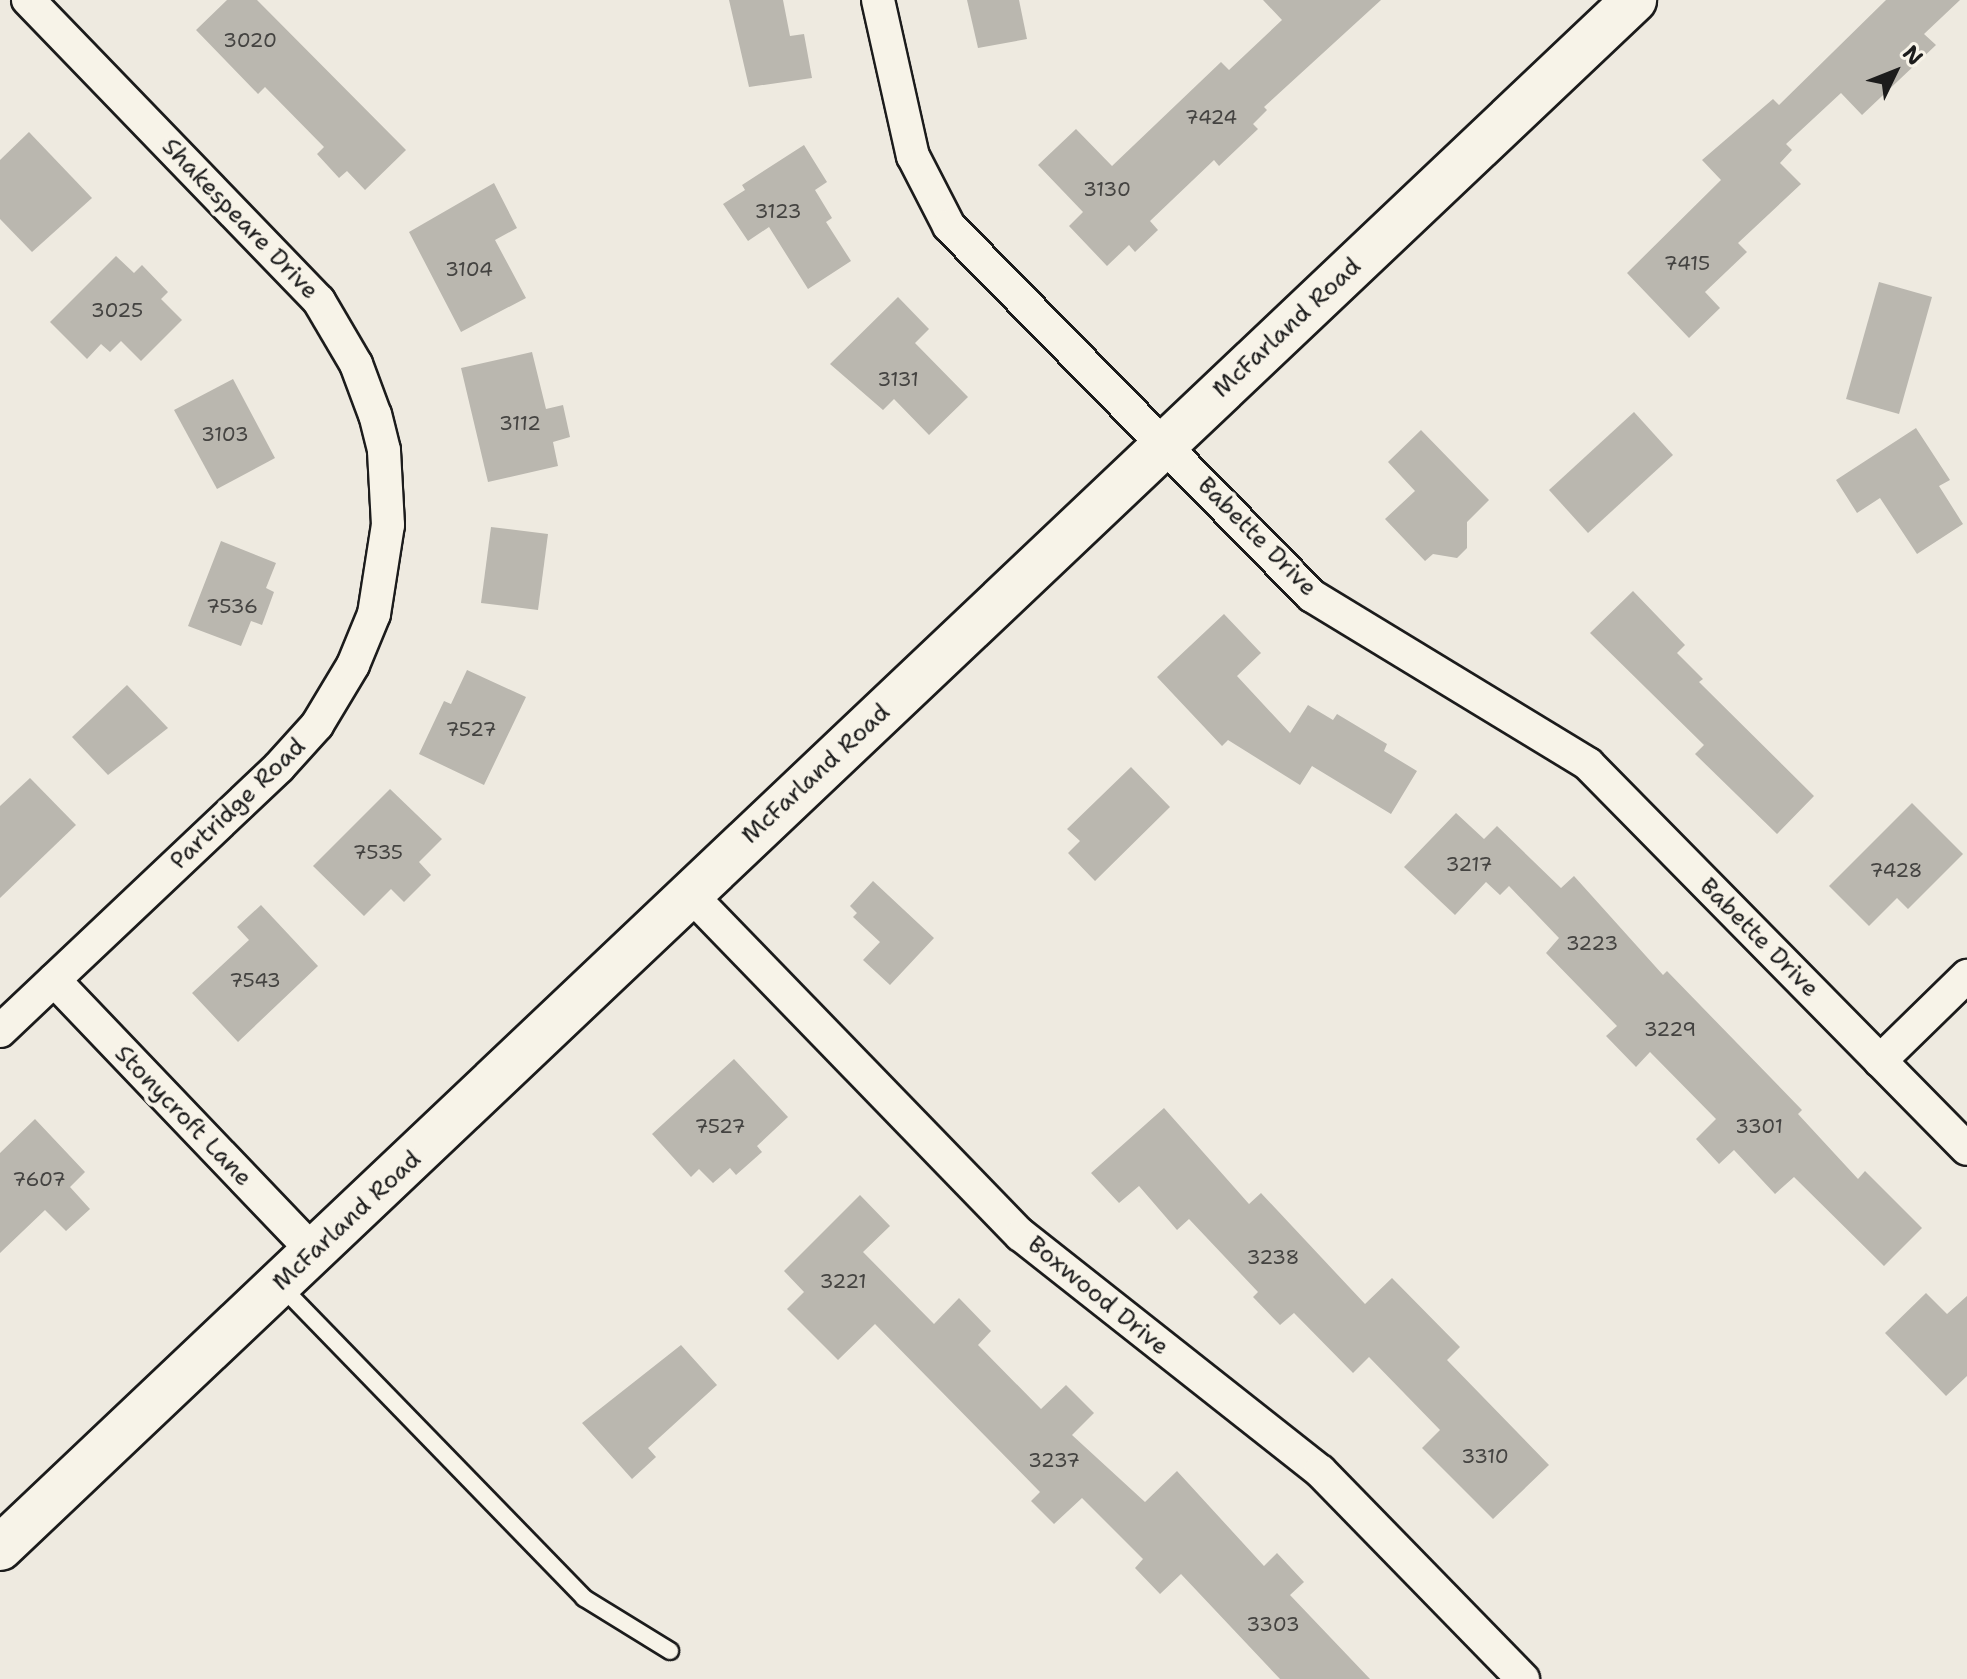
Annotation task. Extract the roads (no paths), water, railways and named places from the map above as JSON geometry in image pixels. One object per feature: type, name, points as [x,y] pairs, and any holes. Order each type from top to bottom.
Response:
[{"type":"street","name":"Shakespeare Drive","points":[[28,0],[319,301],[356,364],[375,415],[384,450],[388,525]]},
{"type":"street","name":"Babette Drive","points":[[878,0],[913,156],[938,209],[1312,596],[1588,764],[1967,1149]]},
{"type":"street","name":"McFarland Road","points":[[0,1548],[1634,0]]},
{"type":"street","name":"Partridge Road","points":[[0,1031],[317,725],[353,665],[374,614],[388,525]]},
{"type":"street","name":"Boxwood Drive","points":[[690,894],[1021,1235],[1320,1471],[1523,1679]]},
{"type":"street","points":[[1880,1061],[1967,976]]},
{"type":"street","name":"Stonycroft Lane","points":[[54,980],[313,1251]]},
{"type":"lane","points":[[279,1284],[584,1598],[670,1651]]}]
